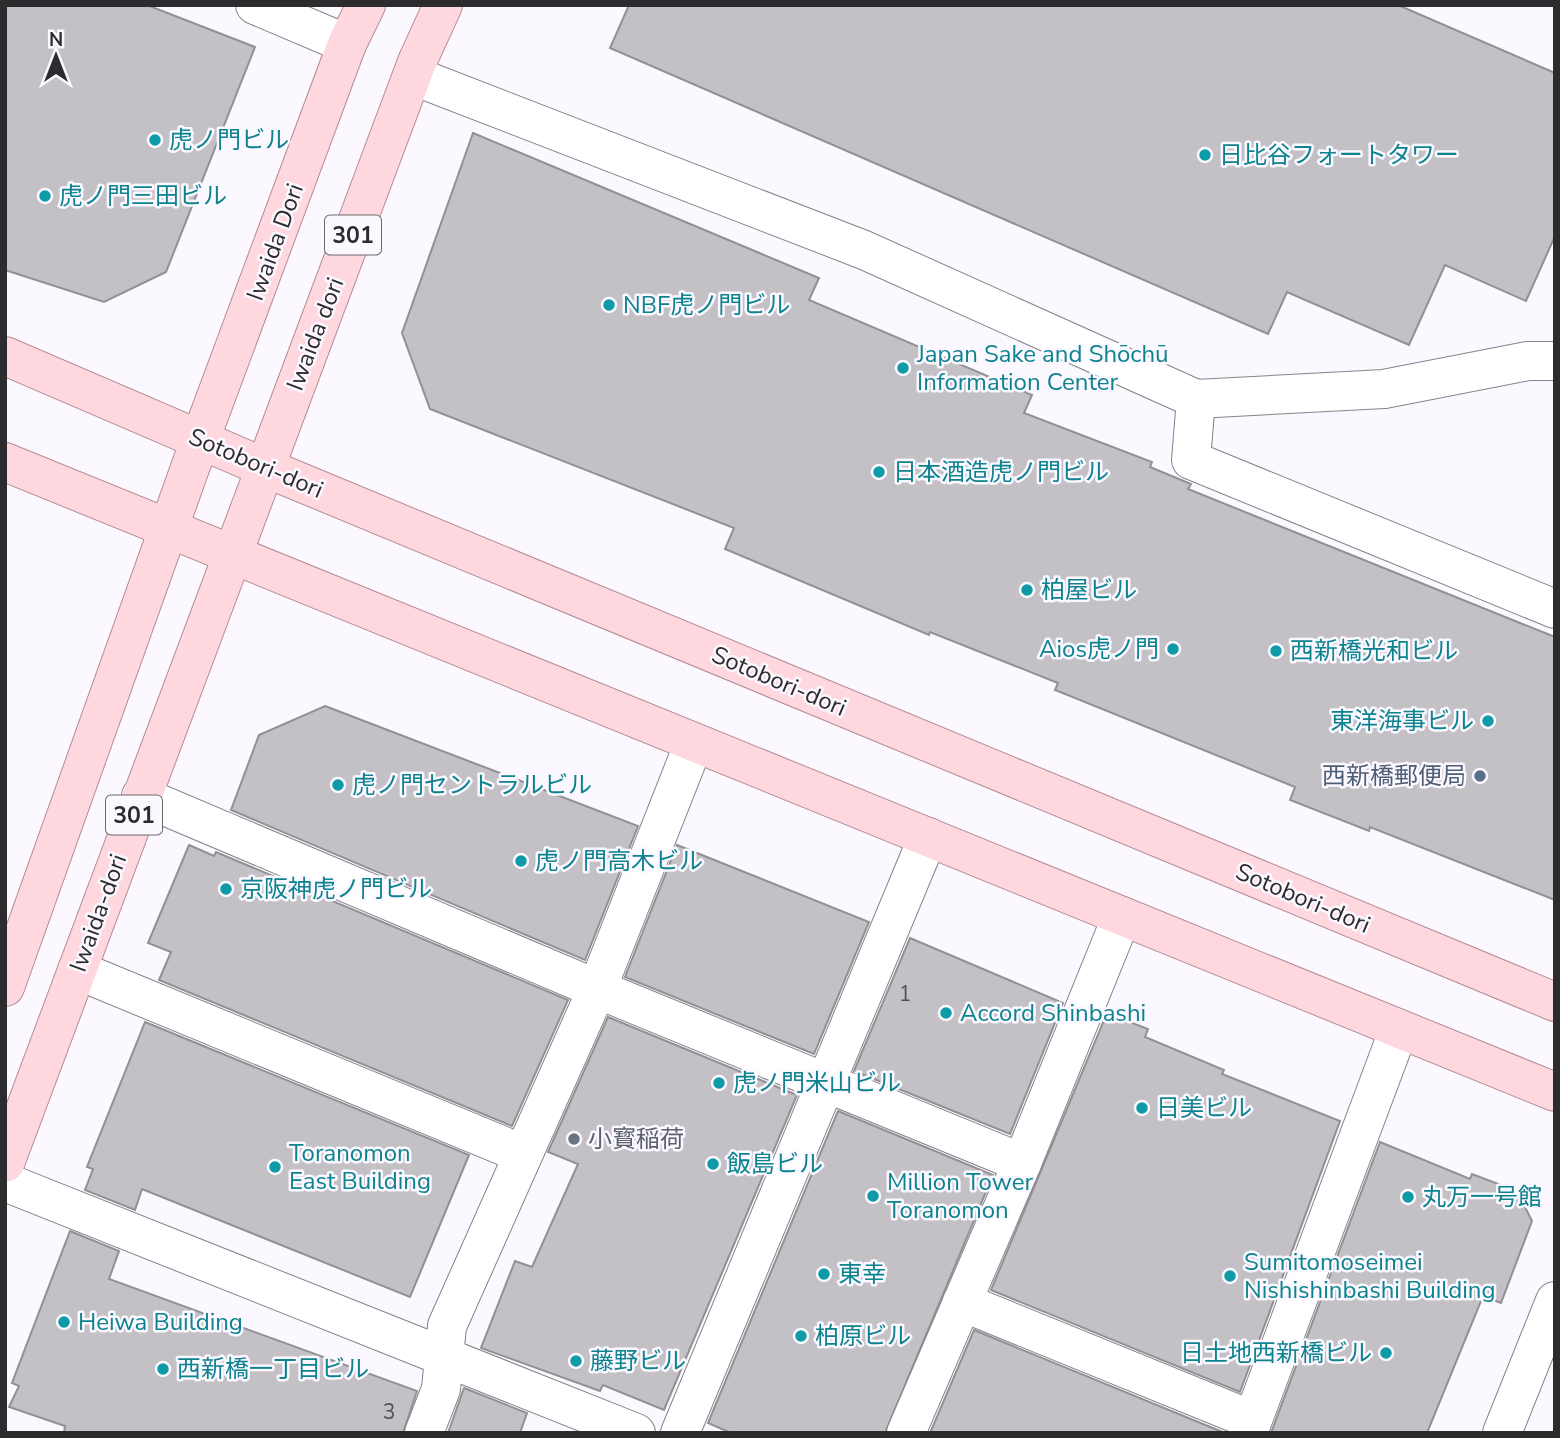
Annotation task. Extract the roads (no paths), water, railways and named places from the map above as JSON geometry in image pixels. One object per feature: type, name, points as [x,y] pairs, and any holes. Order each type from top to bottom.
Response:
[{"type":"main road","name":"Iwaida Dori","points":[[200,440],[347,44],[366,5]]},
{"type":"main road","name":"Iwaida dori","points":[[266,468],[417,62],[443,5]]},
{"type":"main road","name":"Sotobori-dori","points":[[5,356],[266,468],[1555,1002]]},
{"type":"main road","name":"301","points":[[5,987],[200,440]]},
{"type":"main road","points":[[5,462],[1555,1092]]},
{"type":"main road","name":"Iwaida-dori","points":[[5,1163],[266,468]]},
{"type":"street","points":[[255,5],[347,44]]},
{"type":"street","points":[[414,76],[863,250],[1196,399],[1384,389],[1528,361],[1555,361]]},
{"type":"street","points":[[1196,399],[1191,460],[1555,609]]},
{"type":"street","points":[[424,1433],[441,1389],[447,1326],[523,1154],[533,1139],[597,989],[694,743]]},
{"type":"street","points":[[141,796],[597,989],[1022,1163]]},
{"type":"street","points":[[680,1433],[928,837]]},
{"type":"street","points":[[906,1433],[1022,1163],[1122,916]]},
{"type":"street","points":[[77,970],[523,1154]]},
{"type":"street","points":[[962,1302],[1250,1427],[1399,1029]]},
{"type":"street","points":[[5,1182],[636,1433]]},
{"type":"street","points":[[1502,1433],[1555,1301]]},
{"type":"place","name":"虎ノ門ビル","points":[[155,140]]},
{"type":"place","name":"日比谷フォートタワー","points":[[1205,155]]},
{"type":"place","name":"虎ノ門三田ビル","points":[[45,196]]},
{"type":"place","name":"NBF虎ノ門ビル","points":[[609,305]]},
{"type":"place","name":"Japan Sake and Shōchū Information Center","points":[[903,368]]},
{"type":"place","name":"日本酒造虎ノ門ビル","points":[[879,472]]},
{"type":"place","name":"柏屋ビル","points":[[1027,590]]},
{"type":"place","name":"Aios虎ノ門","points":[[1173,649]]},
{"type":"place","name":"西新橋光和ビル","points":[[1276,651]]},
{"type":"place","name":"東洋海事ビル","points":[[1488,721]]},
{"type":"place","name":"西新橋郵便局","points":[[1480,776]]},
{"type":"place","name":"虎ノ門セントラルビル","points":[[338,785]]},
{"type":"place","name":"虎ノ門高木ビル","points":[[521,861]]},
{"type":"place","name":"京阪神虎ノ門ビル","points":[[226,889]]},
{"type":"place","name":"Accord Shinbashi","points":[[946,1013]]},
{"type":"place","name":"虎ノ門米山ビル","points":[[719,1083]]},
{"type":"place","name":"日美ビル","points":[[1142,1108]]},
{"type":"place","name":"小寳稲荷","points":[[574,1139]]},
{"type":"place","name":"飯島ビル","points":[[713,1164]]},
{"type":"place","name":"Toranomon East Building","points":[[275,1167]]},
{"type":"place","name":"Million Tower Toranomon","points":[[873,1196]]},
{"type":"place","name":"丸万一号館","points":[[1408,1197]]},
{"type":"place","name":"東幸","points":[[824,1274]]},
{"type":"place","name":"Sumitomoseimei Nishishinbashi Building","points":[[1230,1276]]},
{"type":"place","name":"Heiwa Building","points":[[64,1322]]},
{"type":"place","name":"柏原ビル","points":[[801,1336]]},
{"type":"place","name":"日土地西新橋ビル","points":[[1386,1353]]},
{"type":"place","name":"藤野ビル","points":[[576,1361]]},
{"type":"place","name":"西新橋一丁目ビル","points":[[163,1369]]}]
